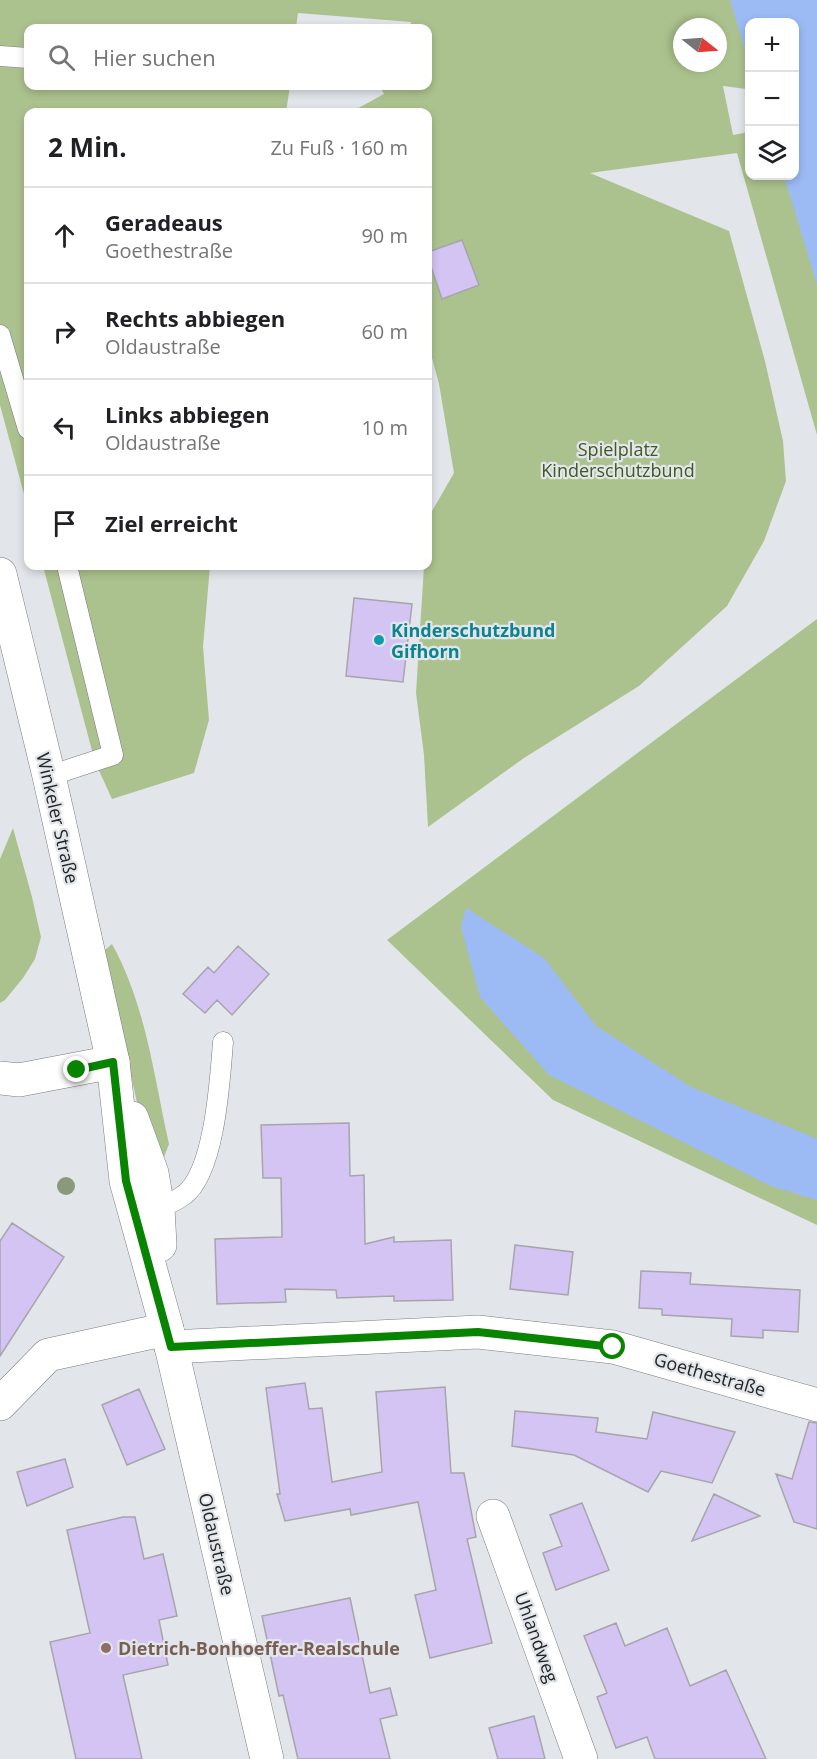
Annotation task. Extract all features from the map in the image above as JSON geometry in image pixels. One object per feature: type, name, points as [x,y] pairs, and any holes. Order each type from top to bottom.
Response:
[{"type":"street","name":"Winkeler Straße","points":[[0,574],[49,776],[113,1062]]},
{"type":"street","points":[[0,1078],[19,1080],[113,1062]]},
{"type":"street","name":"Oldaustraße","points":[[113,1062],[126,1181],[147,1211],[169,1338],[267,1759]]},
{"type":"street","name":"Goethestraße","points":[[0,1404],[48,1355],[169,1338],[478,1332],[613,1347],[817,1405]]},
{"type":"street","name":"Uhlandweg","points":[[493,1516],[582,1759]]},
{"type":"lane","points":[[0,56],[24,58]]},
{"type":"lane","points":[[0,335],[24,416]]},
{"type":"lane","points":[[49,776],[112,755],[68,570]]},
{"type":"lane","points":[[147,1211],[185,1195],[201,1172],[217,1114],[224,1042]]},
{"type":"green space","name":"Spielplatz Kinderschutzbund","points":[[0,0],[817,0],[817,435],[737,153],[590,173],[729,231],[765,361],[783,441],[786,481],[764,541],[727,606],[639,686],[524,758],[428,827],[424,755],[416,693],[424,570],[432,570],[432,511],[454,473],[439,384],[432,358],[432,108],[358,108],[384,94],[382,90],[432,90],[432,24],[298,13],[297,24],[24,24],[24,90],[289,90],[287,108],[24,108],[24,494],[0,405]]},
{"type":"green space","points":[[44,570],[210,570],[203,647],[209,720],[194,773],[112,799],[95,762]]},
{"type":"green space","points":[[817,619],[817,1225],[553,1100],[387,940]]},
{"type":"green space","points":[[13,828],[41,937],[35,959],[23,978],[0,1003],[0,859]]},
{"type":"green space","points":[[112,944],[124,967],[141,1016],[169,1144],[164,1157],[156,1160],[148,1151],[105,961],[105,950]]},
{"type":"water","points":[[730,0],[817,0],[817,285],[785,180],[799,180],[799,18],[745,18],[745,50]]},
{"type":"water","points":[[466,908],[544,958],[596,1026],[691,1087],[817,1139],[817,1200],[771,1186],[549,1075],[480,997],[461,927]]},
{"type":"building","points":[[462,240],[479,285],[442,299],[432,270],[432,251]]},
{"type":"building","name":"Kinderschutzbund Gifhorn","points":[[354,598],[412,604],[403,682],[346,676]]},
{"type":"building","points":[[238,946],[269,974],[232,1015],[217,1000],[205,1013],[183,994],[208,967],[214,973]]},
{"type":"building","points":[[349,1123],[350,1176],[364,1175],[365,1244],[394,1237],[394,1242],[451,1240],[453,1300],[394,1301],[394,1296],[337,1298],[336,1290],[285,1289],[286,1302],[217,1304],[215,1239],[282,1237],[281,1178],[263,1178],[261,1125]]},
{"type":"building","points":[[12,1223],[64,1257],[0,1356],[0,1241]]},
{"type":"building","points":[[515,1245],[573,1252],[568,1295],[510,1289]]},
{"type":"building","points":[[641,1271],[691,1273],[690,1284],[800,1290],[798,1332],[763,1330],[763,1338],[731,1336],[732,1319],[662,1315],[662,1309],[639,1308]]},
{"type":"building","points":[[305,1383],[309,1409],[322,1408],[332,1482],[382,1472],[376,1392],[445,1387],[451,1473],[464,1473],[476,1537],[467,1539],[492,1643],[430,1658],[415,1595],[436,1590],[418,1502],[351,1515],[350,1509],[285,1521],[277,1494],[280,1494],[266,1388]]},
{"type":"building","points":[[139,1389],[165,1449],[127,1465],[102,1405]]},
{"type":"building","points":[[515,1411],[598,1418],[596,1432],[647,1439],[653,1412],[735,1432],[712,1483],[661,1471],[648,1492],[574,1455],[512,1446]]},
{"type":"building","points":[[809,1422],[817,1423],[817,1529],[794,1522],[776,1474],[792,1479]]},
{"type":"building","points":[[65,1459],[73,1487],[27,1506],[17,1472]]},
{"type":"building","points":[[714,1494],[760,1516],[692,1541]]},
{"type":"building","points":[[582,1503],[609,1570],[556,1590],[543,1553],[562,1546],[550,1515]]},
{"type":"building","points":[[123,1517],[135,1517],[144,1559],[163,1554],[177,1616],[159,1620],[168,1665],[123,1675],[142,1759],[76,1759],[50,1642],[90,1633],[67,1530]]},
{"type":"building","points":[[350,1598],[370,1693],[390,1688],[397,1715],[380,1719],[390,1759],[298,1759],[283,1695],[279,1696],[262,1616]]},
{"type":"building","points":[[616,1623],[625,1646],[667,1628],[690,1686],[726,1670],[766,1759],[655,1759],[647,1737],[616,1748],[597,1697],[607,1693],[584,1636]]},
{"type":"building","points":[[534,1716],[545,1759],[498,1759],[489,1728]]},
{"type":"place","name":"Kinderschutzbund Gifhorn","points":[[379,640]]},
{"type":"place","name":"Dietrich-Bonhoeffer-Realschule","points":[[106,1648]]},
{"type":"route","points":[[77,1070],[113,1062],[126,1181],[171,1347],[478,1332],[613,1347]]}]
